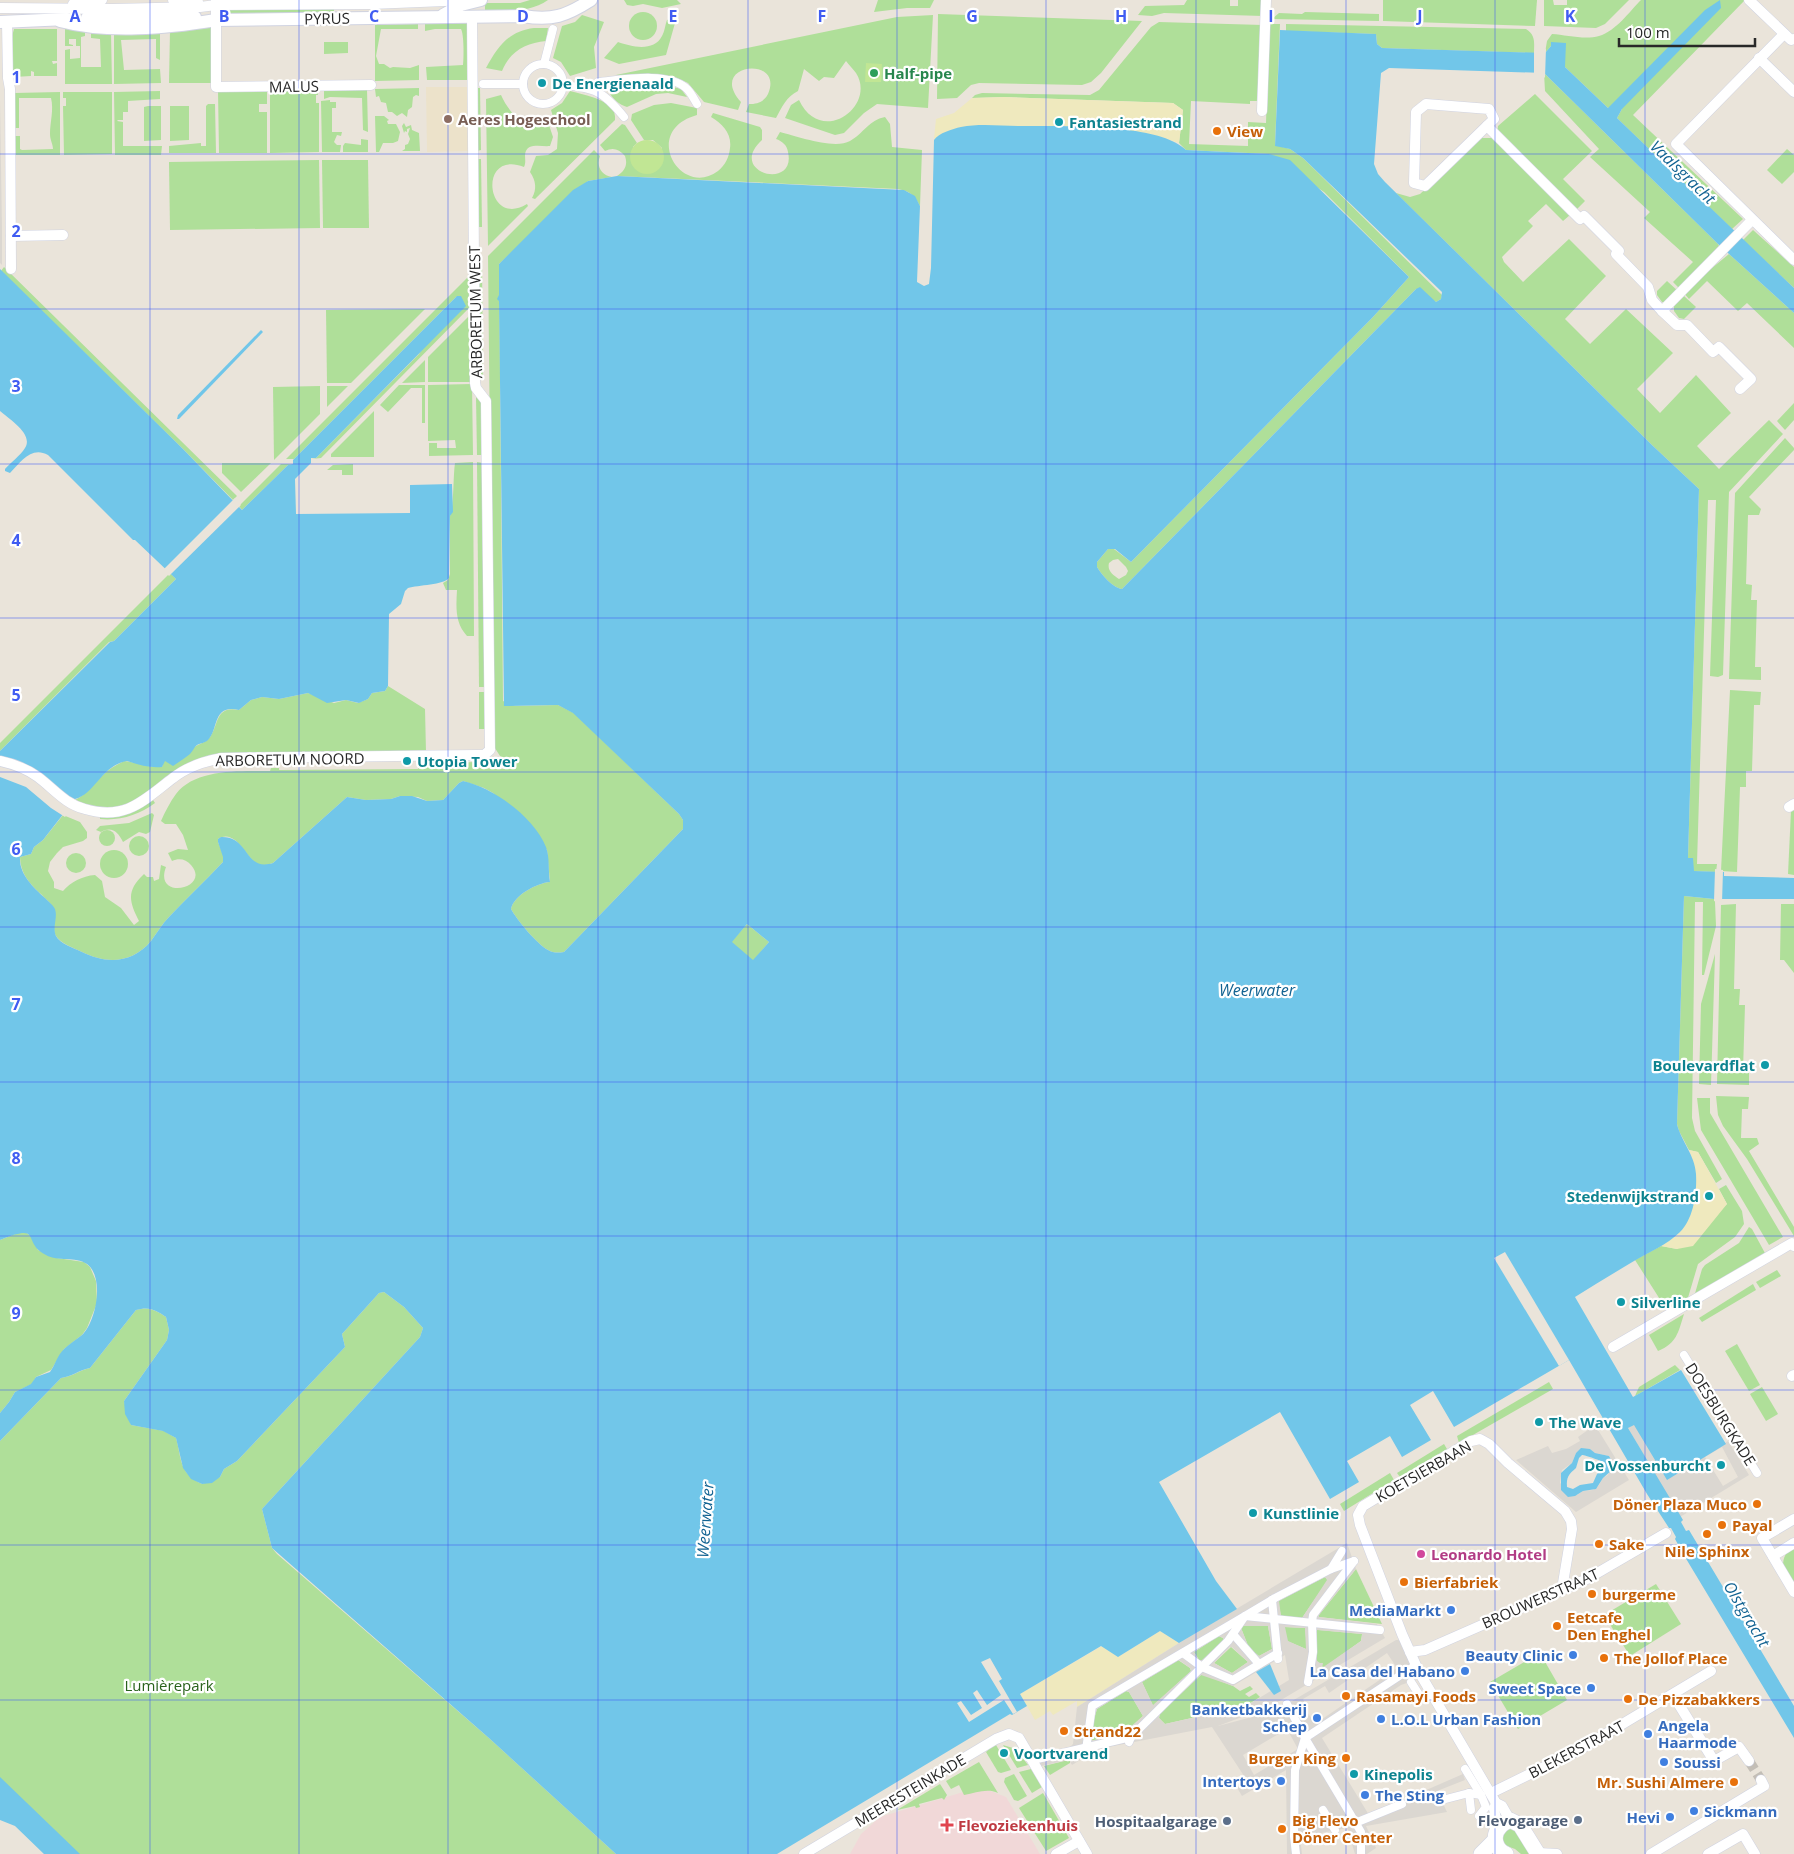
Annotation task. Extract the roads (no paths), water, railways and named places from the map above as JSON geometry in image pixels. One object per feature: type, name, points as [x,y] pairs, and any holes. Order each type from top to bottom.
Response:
[{"type":"main road","points":[[1481,1854],[1502,1841],[1520,1825],[1538,1853]]},
{"type":"street","name":"PYRUS","points":[[60,14],[70,5],[102,0]]},
{"type":"street","name":"PYRUS","points":[[174,0],[216,3],[474,0]]},
{"type":"street","name":"PYRUS","points":[[438,17],[461,5],[481,0]]},
{"type":"street","points":[[572,12],[578,0]]},
{"type":"street","name":"PYRUS","points":[[0,8],[60,14],[71,18],[192,17],[216,20],[477,16],[542,18],[562,16],[591,0]]},
{"type":"street","points":[[1262,111],[1266,0]]},
{"type":"street","points":[[1749,0],[1784,34],[1791,40],[1794,39]]},
{"type":"street","points":[[438,1],[461,13],[477,16]]},
{"type":"street","name":"PYRUS","points":[[4,22],[112,9],[200,7],[216,3]]},
{"type":"street","points":[[216,3],[216,20]]},
{"type":"street","name":"ARBORETUM WEST","points":[[477,16],[475,383],[476,388],[486,401],[491,746],[488,753]]},
{"type":"street","name":"MALUS","points":[[216,20],[216,87],[372,85]]},
{"type":"street","points":[[4,22],[10,89],[12,269]]},
{"type":"street","points":[[544,64],[553,29]]},
{"type":"street","points":[[1784,34],[1676,144],[1794,260]]},
{"type":"street","points":[[1759,58],[1794,92]]},
{"type":"street","points":[[544,64],[558,71],[562,80],[560,94],[554,101],[540,104],[528,97],[523,84],[529,70],[544,64]]},
{"type":"street","points":[[598,72],[598,92]]},
{"type":"street","points":[[598,82],[650,78],[673,80],[687,88],[697,104]]},
{"type":"street","points":[[483,84],[523,84]]},
{"type":"street","points":[[562,85],[589,88],[598,92],[614,104],[624,117]]},
{"type":"street","points":[[1426,104],[1489,109],[1494,119],[1487,126],[1425,186],[1414,183],[1416,112],[1426,104]]},
{"type":"street","points":[[1487,126],[1580,219],[1584,216],[1619,250],[1616,254],[1648,286],[1652,300],[1662,311],[1677,325],[1687,325],[1713,352],[1719,347],[1751,379],[1740,389]]},
{"type":"street","points":[[1662,311],[1752,220]]},
{"type":"street","points":[[11,236],[63,235]]},
{"type":"street","name":"ARBORETUM NOORD","points":[[0,761],[10,763],[32,773],[69,802],[85,809],[110,812],[129,809],[146,800],[174,777],[189,768],[205,761],[222,758],[484,755],[488,753]]},
{"type":"street","points":[[1613,1347],[1793,1244]]},
{"type":"street","name":"DOESBURGKADE","points":[[1684,1355],[1757,1473]]},
{"type":"street","name":"KOETSIERBAAN","points":[[1502,1841],[1502,1806],[1486,1794],[1416,1665],[1360,1525],[1358,1515],[1363,1506],[1471,1441],[1480,1440],[1489,1444],[1508,1463],[1566,1511],[1571,1521],[1572,1529],[1562,1589]]},
{"type":"street","points":[[1794,1520],[1762,1538],[1794,1592]]},
{"type":"street","name":"BROUWERSTRAAT","points":[[1410,1652],[1425,1650],[1587,1579],[1666,1533]]},
{"type":"street","points":[[1773,1556],[1794,1543]]},
{"type":"street","points":[[1331,1569],[1342,1551]]},
{"type":"street","points":[[1085,1749],[1092,1706],[1272,1600],[1331,1569],[1354,1561],[1313,1614],[1313,1652],[1308,1682]]},
{"type":"street","points":[[1183,1653],[1202,1667],[1233,1680],[1248,1674],[1259,1664],[1278,1656],[1272,1600]]},
{"type":"street","points":[[1246,1616],[1380,1630]]},
{"type":"street","points":[[1037,1759],[1130,1739],[1202,1667],[1233,1634],[1246,1616]]},
{"type":"street","points":[[1233,1634],[1259,1664]]},
{"type":"street","points":[[1296,1854],[1294,1836],[1295,1770],[1305,1738],[1416,1665]]},
{"type":"street","name":"BLEKERSTRAAT","points":[[1486,1794],[1579,1750],[1711,1671]]},
{"type":"street","points":[[1411,1682],[1418,1693]]},
{"type":"street","points":[[1673,1695],[1714,1761],[1739,1747],[1748,1761]]},
{"type":"street","points":[[1287,1704],[1361,1832],[1361,1854]]},
{"type":"street","name":"MEERESTEINKADE","points":[[804,1854],[996,1739],[1010,1734],[1019,1738],[1079,1841]]},
{"type":"street","points":[[1464,1769],[1486,1794],[1486,1807],[1479,1816]]},
{"type":"street","points":[[1651,1854],[1763,1783]]},
{"type":"street","points":[[1442,1800],[1469,1793],[1486,1794]]},
{"type":"street","points":[[1469,1793],[1471,1810]]},
{"type":"street","points":[[1357,1825],[1402,1804]]},
{"type":"street","points":[[1323,1810],[1335,1830]]},
{"type":"street","points":[[1708,1854],[1743,1834],[1755,1854]]},
{"type":"street","points":[[1056,1854],[1079,1841],[1087,1854]]},
{"type":"street","points":[[1538,1853],[1556,1854]]},
{"type":"water","name":"Weerwater","points":[[1720,0],[1721,8],[1622,109],[1617,118],[1794,288],[1794,313],[1718,244],[1544,73],[1389,68],[1381,73],[1374,164],[1378,174],[1385,182],[1699,489],[1688,858],[1693,858],[1694,871],[1724,872],[1724,876],[1794,878],[1794,899],[1714,899],[1684,896],[1677,1124],[1695,1167],[1696,1189],[1694,1204],[1689,1220],[1675,1237],[1575,1297],[1633,1397],[1681,1370],[1726,1444],[1667,1480],[1634,1425],[1628,1428],[1683,1520],[1681,1522],[1686,1531],[1689,1530],[1794,1706],[1794,1738],[1685,1557],[1671,1528],[1669,1528],[1647,1494],[1569,1360],[1454,1427],[1433,1391],[1410,1405],[1431,1440],[1402,1457],[1390,1436],[1347,1461],[1359,1482],[1330,1499],[1280,1412],[1159,1482],[1216,1581],[1237,1609],[1179,1643],[1160,1631],[1118,1657],[1101,1646],[1020,1694],[1027,1706],[1012,1715],[1010,1714],[777,1854],[616,1854],[490,1739],[272,1548],[262,1509],[420,1337],[423,1328],[404,1307],[384,1292],[379,1293],[342,1334],[345,1347],[237,1461],[224,1469],[220,1477],[212,1483],[202,1484],[191,1479],[183,1468],[176,1438],[163,1431],[131,1425],[125,1414],[124,1401],[167,1340],[169,1330],[166,1317],[149,1309],[136,1310],[90,1368],[61,1378],[0,1441],[0,1413],[15,1392],[31,1384],[36,1377],[50,1372],[68,1345],[87,1329],[94,1310],[97,1289],[93,1270],[87,1264],[77,1260],[46,1255],[34,1245],[27,1234],[22,1233],[0,1240],[0,751],[176,579],[133,540],[48,455],[36,452],[22,460],[10,473],[5,471],[23,451],[27,443],[26,437],[19,427],[0,411],[0,269],[183,449],[242,510],[288,465],[293,464],[293,460],[457,296],[461,296],[466,306],[316,458],[311,458],[311,463],[295,479],[296,514],[410,513],[410,485],[452,484],[453,512],[450,516],[449,578],[436,583],[408,588],[405,591],[401,604],[389,614],[388,686],[385,691],[372,693],[368,699],[359,703],[346,700],[327,703],[308,693],[279,699],[262,697],[251,700],[239,710],[230,709],[220,714],[208,740],[197,745],[190,754],[173,766],[165,761],[162,767],[157,767],[144,766],[127,761],[111,768],[88,792],[75,799],[43,840],[34,847],[31,854],[20,857],[24,875],[55,909],[55,929],[58,939],[64,944],[100,959],[118,960],[127,958],[144,949],[166,920],[223,862],[218,842],[218,839],[221,837],[230,838],[237,842],[257,863],[273,863],[347,797],[366,800],[412,796],[427,801],[443,800],[463,781],[487,790],[512,805],[540,836],[547,851],[550,882],[539,885],[521,895],[511,909],[538,943],[550,951],[558,953],[564,952],[683,829],[683,820],[679,814],[573,713],[558,705],[504,706],[499,301],[497,299],[499,295],[499,264],[573,190],[588,181],[617,176],[904,190],[915,196],[920,206],[917,282],[924,286],[929,284],[931,268],[934,140],[939,135],[950,130],[983,125],[1108,128],[1155,135],[1173,141],[1186,150],[1269,154],[1290,160],[1409,277],[1373,317],[1131,562],[1115,549],[1108,549],[1097,562],[1097,567],[1111,584],[1122,589],[1416,289],[1420,287],[1436,302],[1441,299],[1442,292],[1303,158],[1290,149],[1275,146],[1280,30],[1376,34],[1377,44],[1382,48],[1545,53],[1551,46],[1551,42],[1566,43],[1565,67],[1608,108],[1705,10]],"holes":[[[747,924],[769,942],[753,960],[732,942]]]},
{"type":"water","points":[[261,330],[263,332],[177,419],[178,415]]},
{"type":"water","points":[[1581,1448],[1590,1449],[1595,1453],[1609,1456],[1613,1463],[1612,1470],[1603,1478],[1596,1489],[1583,1491],[1575,1496],[1568,1497],[1561,1490],[1561,1473],[1572,1463],[1576,1453]],"holes":[[[1582,1455],[1605,1463],[1605,1468],[1597,1474],[1593,1483],[1580,1485],[1573,1489],[1567,1487],[1568,1476],[1576,1468]]]},
{"type":"water","points":[[1270,1664],[1281,1691],[1274,1695],[1256,1672]]},
{"type":"water","points":[[0,1777],[80,1854],[44,1854],[15,1826],[0,1820]]},
{"type":"tunnel","points":[[1749,1761],[1761,1780]]},
{"type":"place","name":"Half-pipe","points":[[874,73]]},
{"type":"place","name":"De Energienaald","points":[[542,83]]},
{"type":"place","name":"Aeres Hogeschool","points":[[448,119]]},
{"type":"place","name":"Fantasiestrand","points":[[1059,122]]},
{"type":"place","name":"View","points":[[1217,131]]},
{"type":"place","name":"Utopia Tower","points":[[407,761]]},
{"type":"place","name":"Boulevardflat","points":[[1765,1065]]},
{"type":"place","name":"Stedenwijkstrand","points":[[1709,1196]]},
{"type":"place","name":"Silverline","points":[[1621,1302]]},
{"type":"place","name":"The Wave","points":[[1539,1422]]},
{"type":"place","name":"De Vossenburcht","points":[[1721,1465]]},
{"type":"place","name":"Döner Plaza Muco","points":[[1757,1504]]},
{"type":"place","name":"Kunstlinie","points":[[1253,1513]]},
{"type":"place","name":"Payal","points":[[1722,1525]]},
{"type":"place","name":"Nile Sphinx","points":[[1707,1534]]},
{"type":"place","name":"Sake","points":[[1599,1544]]},
{"type":"place","name":"Leonardo Hotel","points":[[1421,1554]]},
{"type":"place","name":"Bierfabriek","points":[[1404,1582]]},
{"type":"place","name":"burgerme","points":[[1592,1594]]},
{"type":"place","name":"MediaMarkt","points":[[1451,1610]]},
{"type":"place","name":"Eetcafe Den Enghel","points":[[1557,1626]]},
{"type":"place","name":"Beauty Clinic","points":[[1573,1655]]},
{"type":"place","name":"The Jollof Place","points":[[1604,1658]]},
{"type":"place","name":"La Casa del Habano","points":[[1465,1671]]},
{"type":"place","name":"Sweet Space","points":[[1591,1688]]},
{"type":"place","name":"Rasamayi Foods","points":[[1346,1696]]},
{"type":"place","name":"De Pizzabakkers","points":[[1628,1699]]},
{"type":"place","name":"Banketbakkerij Schep","points":[[1317,1718]]},
{"type":"place","name":"L.O.L Urban Fashion","points":[[1381,1719]]},
{"type":"place","name":"Strand22","points":[[1064,1731]]},
{"type":"place","name":"Angela Haarmode","points":[[1648,1734]]},
{"type":"place","name":"Voortvarend","points":[[1004,1753]]},
{"type":"place","name":"Burger King","points":[[1346,1758]]},
{"type":"place","name":"Soussi","points":[[1664,1762]]},
{"type":"place","name":"Kinepolis","points":[[1354,1774]]},
{"type":"place","name":"Intertoys","points":[[1281,1781]]},
{"type":"place","name":"Mr. Sushi Almere","points":[[1734,1782]]},
{"type":"place","name":"The Sting","points":[[1365,1795]]},
{"type":"place","name":"Sickmann","points":[[1694,1811]]},
{"type":"place","name":"Hevi","points":[[1670,1817]]},
{"type":"place","name":"Flevogarage","points":[[1578,1820]]},
{"type":"place","name":"Hospitaalgarage","points":[[1227,1821]]},
{"type":"place","name":"Flevoziekenhuis","points":[[947,1825]]},
{"type":"place","name":"Big Flevo Döner Center","points":[[1282,1829]]},
{"type":"water label","name":"Vaalsgracht","points":[[1683,172]]},
{"type":"water label","name":"Olstgracht","points":[[1747,1614]]},
{"type":"park label","name":"Lumièrepark","points":[[169,1685]]}]
